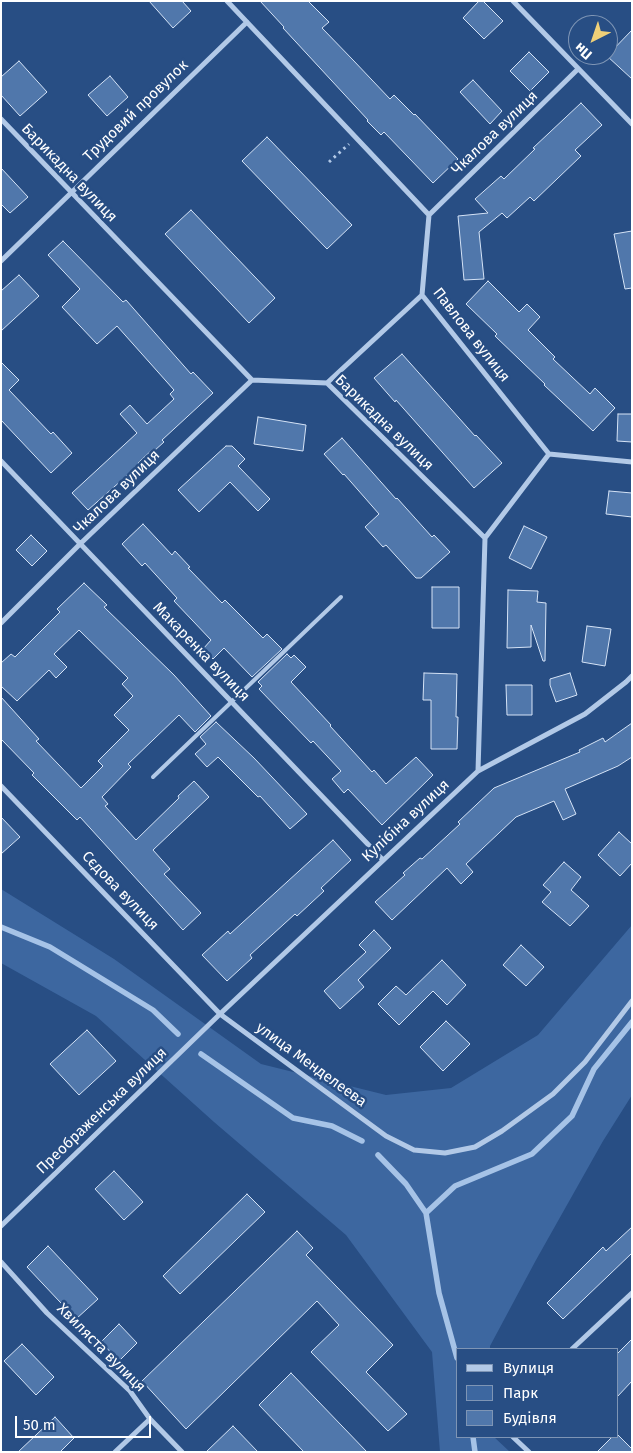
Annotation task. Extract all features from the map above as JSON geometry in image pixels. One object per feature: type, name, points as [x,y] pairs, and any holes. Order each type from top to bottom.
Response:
[{"type":"street","points":[[227,1],[429,214]]},
{"type":"street","points":[[513,1],[632,124]]},
{"type":"street","name":"Трудовий провулок","points":[[1,260],[246,22]]},
{"type":"street","name":"Чкалова вулиця","points":[[429,214],[578,69]]},
{"type":"street","name":"Барикадна вулиця","points":[[1,119],[252,380],[327,382],[485,538]]},
{"type":"street","name":"Павлова вулиця","points":[[429,214],[422,295],[549,454]]},
{"type":"street","points":[[327,382],[422,295]]},
{"type":"street","name":"Чкалова вулиця","points":[[1,624],[80,544],[252,380]]},
{"type":"street","points":[[478,771],[485,538],[549,454],[632,462]]},
{"type":"street","name":"Макаренка вулиця","points":[[1,461],[383,860]]},
{"type":"street","name":"Кулібіна вулиця","points":[[220,1014],[478,771],[585,714],[632,676]]},
{"type":"street","name":"Сєдова вулиця","points":[[1,786],[220,1014]]},
{"type":"street","name":"улица Менделеева","points":[[220,1014],[386,1136],[414,1150],[445,1153],[475,1147],[502,1131],[553,1094],[585,1062],[632,1001]]},
{"type":"street","name":"Преображенська вулиця","points":[[1,1226],[220,1014]]},
{"type":"street","name":"Хвиляста вулиця","points":[[1,1262],[47,1312],[130,1391],[150,1418],[182,1452]]},
{"type":"street","points":[[573,1348],[632,1293]]},
{"type":"street","points":[[115,1452],[150,1418]]},
{"type":"street","points":[[514,1438],[529,1452]]},
{"type":"lane","points":[[153,777],[341,597]]},
{"type":"path","points":[[329,162],[356,137]]},
{"type":"green space","points":[[1,889],[114,959],[261,1064],[386,1095],[451,1088],[538,1035],[632,925],[632,1095],[603,1141],[536,1260],[490,1348],[456,1348],[456,1438],[495,1438],[510,1452],[440,1452],[432,1352],[346,1235],[214,1122],[96,1016],[1,963]]},
{"type":"building","points":[[149,1],[182,1],[191,11],[173,28]]},
{"type":"building","points":[[260,1],[308,1],[329,22],[322,28],[390,99],[394,95],[458,159],[433,183],[384,132],[381,135],[367,121]]},
{"type":"building","points":[[479,1],[483,1],[503,21],[484,39],[463,18]]},
{"type":"building","points":[[632,30],[632,79],[617,65],[618,45]]},
{"type":"building","points":[[529,52],[549,72],[530,91],[510,71]]},
{"type":"building","points":[[19,61],[47,92],[20,116],[1,95],[1,77]]},
{"type":"building","points":[[110,76],[128,97],[107,116],[88,95]]},
{"type":"building","points":[[473,80],[502,111],[490,124],[460,92]]},
{"type":"building","points":[[581,103],[602,125],[575,150],[581,156],[534,201],[530,197],[507,218],[502,213],[479,232],[484,279],[464,280],[458,216],[488,213],[475,199],[501,176],[504,179],[535,149],[533,148]]},
{"type":"building","points":[[267,137],[352,225],[327,249],[242,161]]},
{"type":"building","points":[[1,168],[28,197],[10,213],[1,204]]},
{"type":"building","points":[[191,210],[275,298],[249,323],[165,234]]},
{"type":"building","points":[[632,231],[632,288],[625,289],[614,234]]},
{"type":"building","points":[[63,241],[123,302],[126,300],[191,374],[193,372],[213,393],[162,440],[164,442],[154,451],[153,449],[138,463],[140,464],[88,510],[72,493],[137,433],[120,414],[130,405],[147,424],[174,399],[170,394],[174,390],[117,326],[97,344],[62,307],[80,289],[48,255]]},
{"type":"building","points":[[19,275],[39,296],[1,331],[1,291]]},
{"type":"building","points":[[488,281],[519,312],[527,304],[540,317],[528,330],[555,357],[553,359],[590,394],[595,388],[615,408],[593,431],[495,336],[497,334],[466,304]]},
{"type":"building","points":[[402,354],[475,436],[502,463],[474,488],[374,378]]},
{"type":"building","points":[[1,362],[19,380],[9,390],[72,453],[51,473],[1,420]]},
{"type":"building","points":[[618,414],[632,414],[632,442],[617,441]]},
{"type":"building","points":[[258,417],[306,425],[303,451],[254,444]]},
{"type":"building","points":[[342,438],[432,537],[434,535],[450,552],[421,578],[416,578],[386,545],[383,547],[365,527],[379,514],[324,454]]},
{"type":"building","points":[[226,446],[232,446],[245,459],[238,466],[270,499],[258,511],[230,482],[199,512],[178,490]]},
{"type":"building","points":[[609,491],[632,493],[632,517],[606,514]]},
{"type":"building","points":[[143,524],[172,555],[175,551],[190,567],[188,568],[222,603],[225,600],[263,638],[267,634],[282,649],[252,677],[224,648],[213,659],[203,649],[211,640],[174,601],[177,598],[145,563],[142,566],[122,544]]},
{"type":"building","points":[[524,526],[547,537],[531,569],[509,558]]},
{"type":"building","points":[[31,535],[47,551],[32,566],[16,550]]},
{"type":"building","points":[[84,583],[107,605],[104,607],[174,675],[211,716],[195,732],[179,715],[128,764],[131,767],[102,797],[108,804],[105,806],[136,840],[194,781],[209,797],[153,850],[170,869],[164,874],[201,913],[183,930],[80,817],[77,820],[32,775],[34,773],[1,739],[1,697],[39,739],[36,741],[81,788],[103,766],[98,761],[129,730],[114,715],[133,696],[122,684],[128,678],[79,630],[54,654],[67,667],[56,678],[49,670],[17,701],[1,686],[1,663],[11,654],[15,657],[60,612],[57,609]]},
{"type":"building","points":[[432,587],[459,587],[459,628],[432,628]]},
{"type":"building","points":[[508,590],[538,591],[537,602],[546,603],[545,661],[543,661],[531,625],[531,647],[507,648]]},
{"type":"building","points":[[587,626],[611,629],[605,666],[582,662]]},
{"type":"building","points":[[287,654],[291,658],[294,655],[306,667],[291,682],[372,772],[374,770],[386,784],[416,757],[433,775],[382,825],[348,789],[344,793],[332,779],[341,771],[259,689],[262,686],[258,682]]},
{"type":"building","points":[[424,673],[457,674],[457,749],[431,749],[431,700],[423,700]]},
{"type":"building","points":[[570,673],[577,695],[556,702],[550,685],[550,679]]},
{"type":"building","points":[[506,685],[532,685],[532,715],[507,715]]},
{"type":"building","points":[[216,722],[254,758],[307,814],[290,829],[260,796],[258,797],[218,757],[207,767],[195,754],[206,744],[200,737]]},
{"type":"building","points":[[632,723],[632,757],[618,766],[565,789],[576,814],[563,820],[554,801],[516,817],[466,864],[473,872],[461,884],[447,868],[392,920],[375,902],[405,875],[403,873],[420,858],[422,859],[460,824],[458,822],[494,788],[580,752],[579,750],[603,738],[605,742]]},
{"type":"building","points":[[1,817],[20,837],[1,854]]},
{"type":"building","points":[[619,832],[632,844],[632,863],[620,876],[598,855]]},
{"type":"building","points":[[333,840],[351,860],[321,888],[324,891],[297,916],[295,914],[250,955],[252,958],[227,981],[202,955],[228,931],[230,934]]},
{"type":"building","points":[[564,862],[581,877],[571,890],[589,906],[570,926],[542,902],[551,892],[543,885]]},
{"type":"building","points":[[374,930],[391,948],[358,980],[364,987],[340,1009],[324,991],[366,952],[359,945]]},
{"type":"building","points":[[521,945],[544,967],[526,986],[503,965]]},
{"type":"building","points":[[442,960],[466,985],[447,1005],[433,991],[399,1025],[378,1004],[396,986],[406,995]]},
{"type":"building","points":[[446,1021],[470,1044],[443,1071],[420,1047]]},
{"type":"building","points":[[87,1030],[116,1061],[79,1095],[50,1064]]},
{"type":"building","points":[[114,1171],[143,1202],[124,1220],[95,1189]]},
{"type":"building","points":[[247,1194],[265,1212],[180,1294],[163,1276]]},
{"type":"building","points":[[632,1227],[632,1253],[563,1319],[547,1303],[603,1247],[606,1251]]},
{"type":"building","points":[[297,1231],[313,1248],[306,1255],[393,1345],[366,1372],[407,1414],[388,1431],[311,1352],[339,1325],[317,1301],[186,1429],[142,1381]]},
{"type":"building","points":[[48,1246],[98,1299],[76,1319],[27,1267]]},
{"type":"building","points":[[119,1324],[137,1343],[119,1361],[101,1342]]},
{"type":"building","points":[[632,1339],[632,1381],[618,1396],[618,1353]]},
{"type":"building","points":[[22,1344],[54,1377],[36,1395],[4,1361]]},
{"type":"building","points":[[291,1373],[367,1452],[304,1452],[259,1405]]},
{"type":"building","points":[[55,1417],[74,1438],[60,1452],[18,1452]]},
{"type":"building","points":[[233,1426],[258,1452],[206,1452]]},
{"type":"building","points":[[618,1435],[632,1449],[632,1452],[597,1452],[611,1438],[618,1438]]},
{"type":"waterway","points":[[1,927],[50,947],[153,1010],[178,1034]]},
{"type":"waterway","points":[[426,1213],[455,1186],[532,1154],[572,1116],[594,1069],[632,1022]]},
{"type":"waterway","points":[[201,1054],[293,1118],[332,1126],[362,1141]]},
{"type":"waterway","points":[[378,1155],[406,1184],[426,1213],[439,1293],[456,1354]]},
{"type":"waterway","points":[[473,1438],[475,1452]]}]
